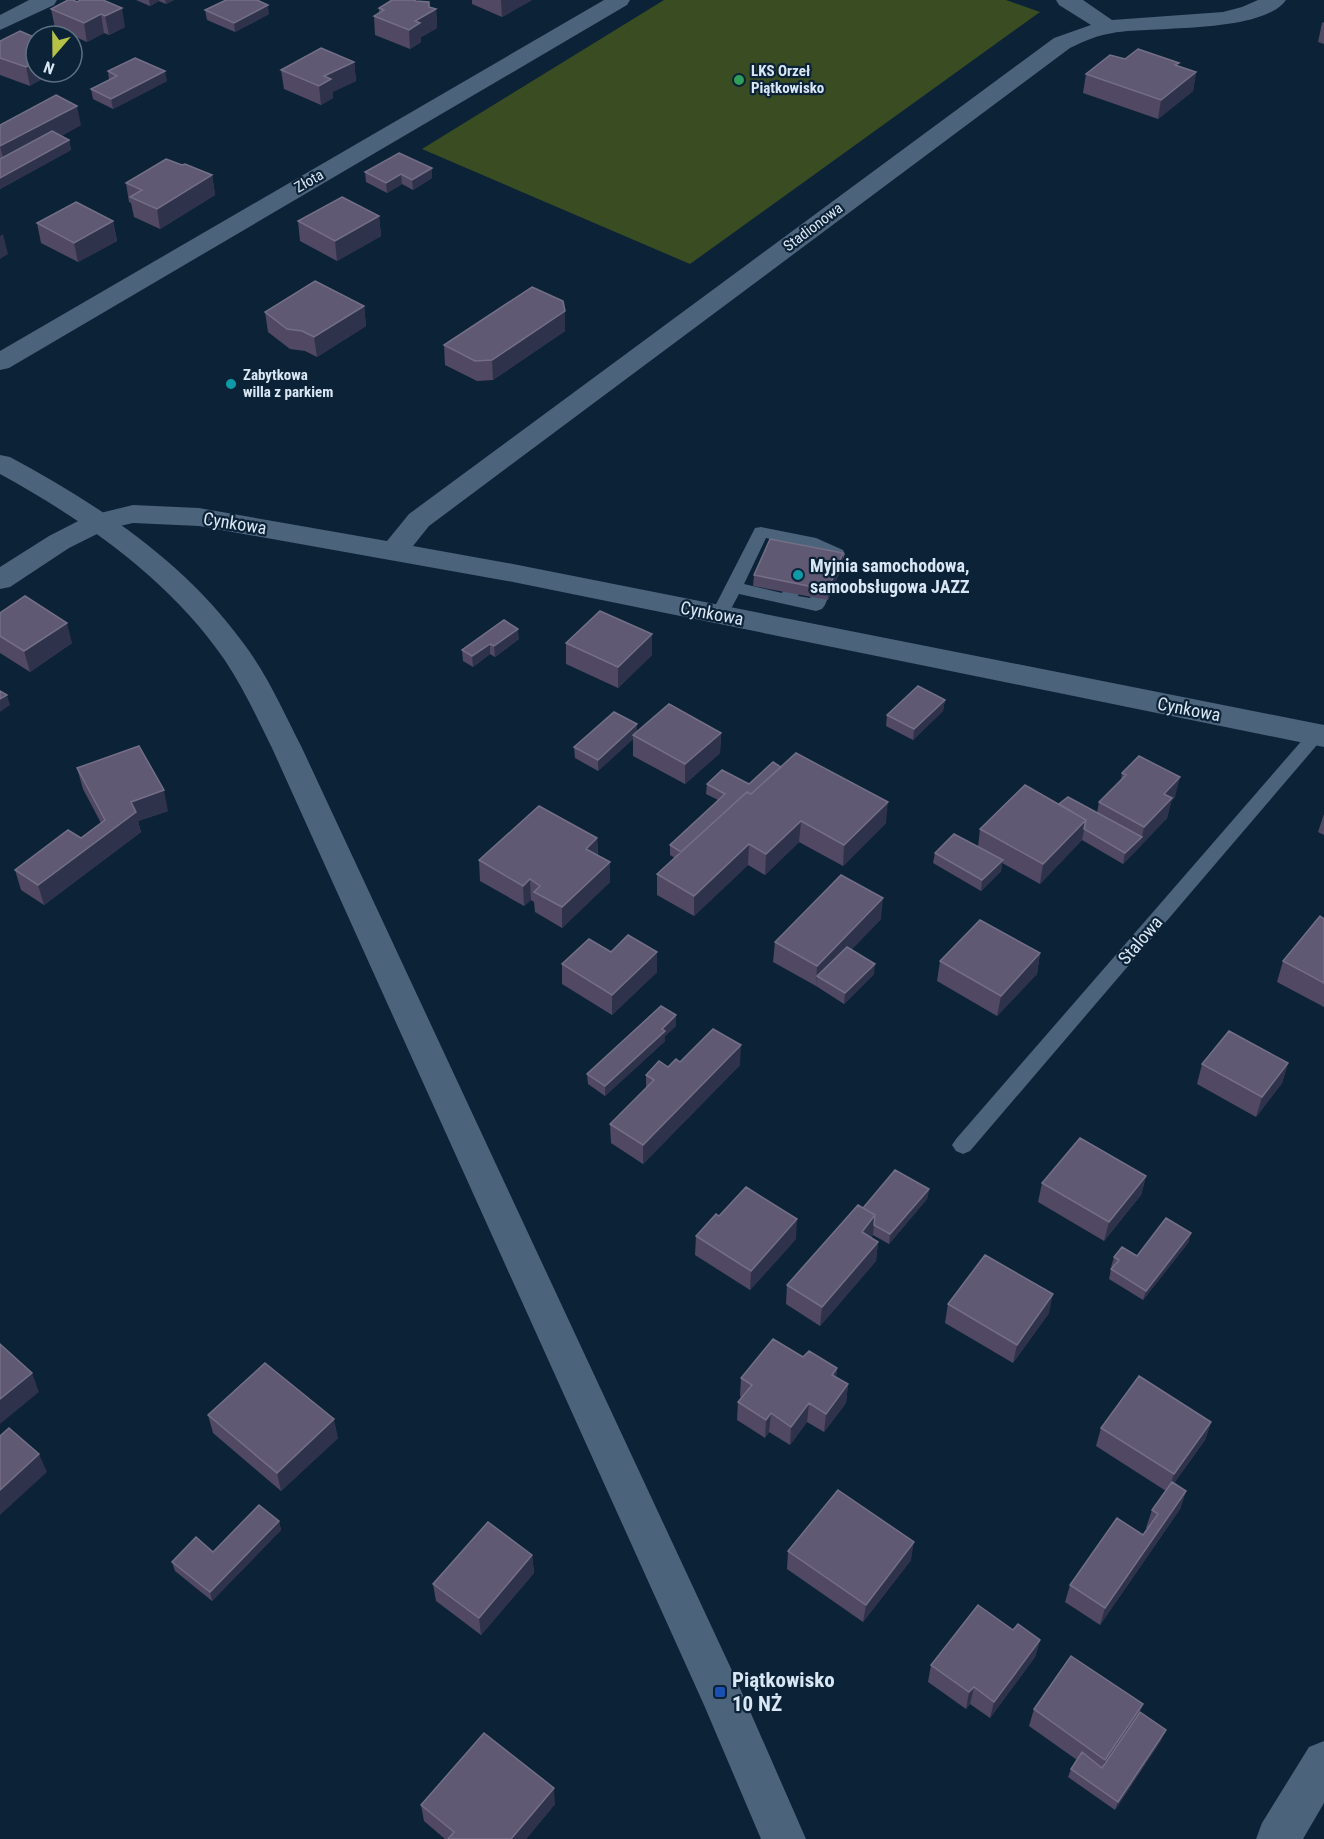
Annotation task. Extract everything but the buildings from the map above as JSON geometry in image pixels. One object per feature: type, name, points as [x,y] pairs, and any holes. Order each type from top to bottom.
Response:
[{"type":"street","points":[[0,23],[46,0]]},
{"type":"street","name":"Złota","points":[[0,362],[619,0]]},
{"type":"street","points":[[1067,0],[1105,25]]},
{"type":"street","name":"Stadionowa","points":[[395,550],[419,520],[1062,43],[1074,36],[1105,25],[1228,19],[1250,13],[1275,0]]},
{"type":"street","points":[[0,463],[98,522],[166,576],[209,620],[248,672],[287,748],[710,1670],[784,1839]]},
{"type":"street","name":"Cynkowa","points":[[0,580],[59,542],[98,522],[134,514],[199,517],[395,550],[1321,735]]},
{"type":"street","points":[[1278,1839],[1324,1762]]},
{"type":"lane","points":[[720,614],[733,586],[760,532],[810,542],[837,554],[816,605],[733,586]]},
{"type":"lane","points":[[788,600],[810,542]]},
{"type":"lane","name":"Stalowa","points":[[963,1145],[1321,735]]},
{"type":"green space","name":"LKS Orzeł Piątkowisko","points":[[664,0],[1006,0],[1040,12],[690,264],[422,149]]},
{"type":"place","name":"LKS Orzeł Piątkowisko","points":[[739,80]]},
{"type":"place","name":"Zabytkowa willa z parkiem","points":[[231,384]]},
{"type":"place","name":"Myjnia samochodowa, samoobsługowa JAZZ","points":[[798,575]]},
{"type":"place","name":"Piątkowisko 10 NŻ","points":[[720,1692]]}]
